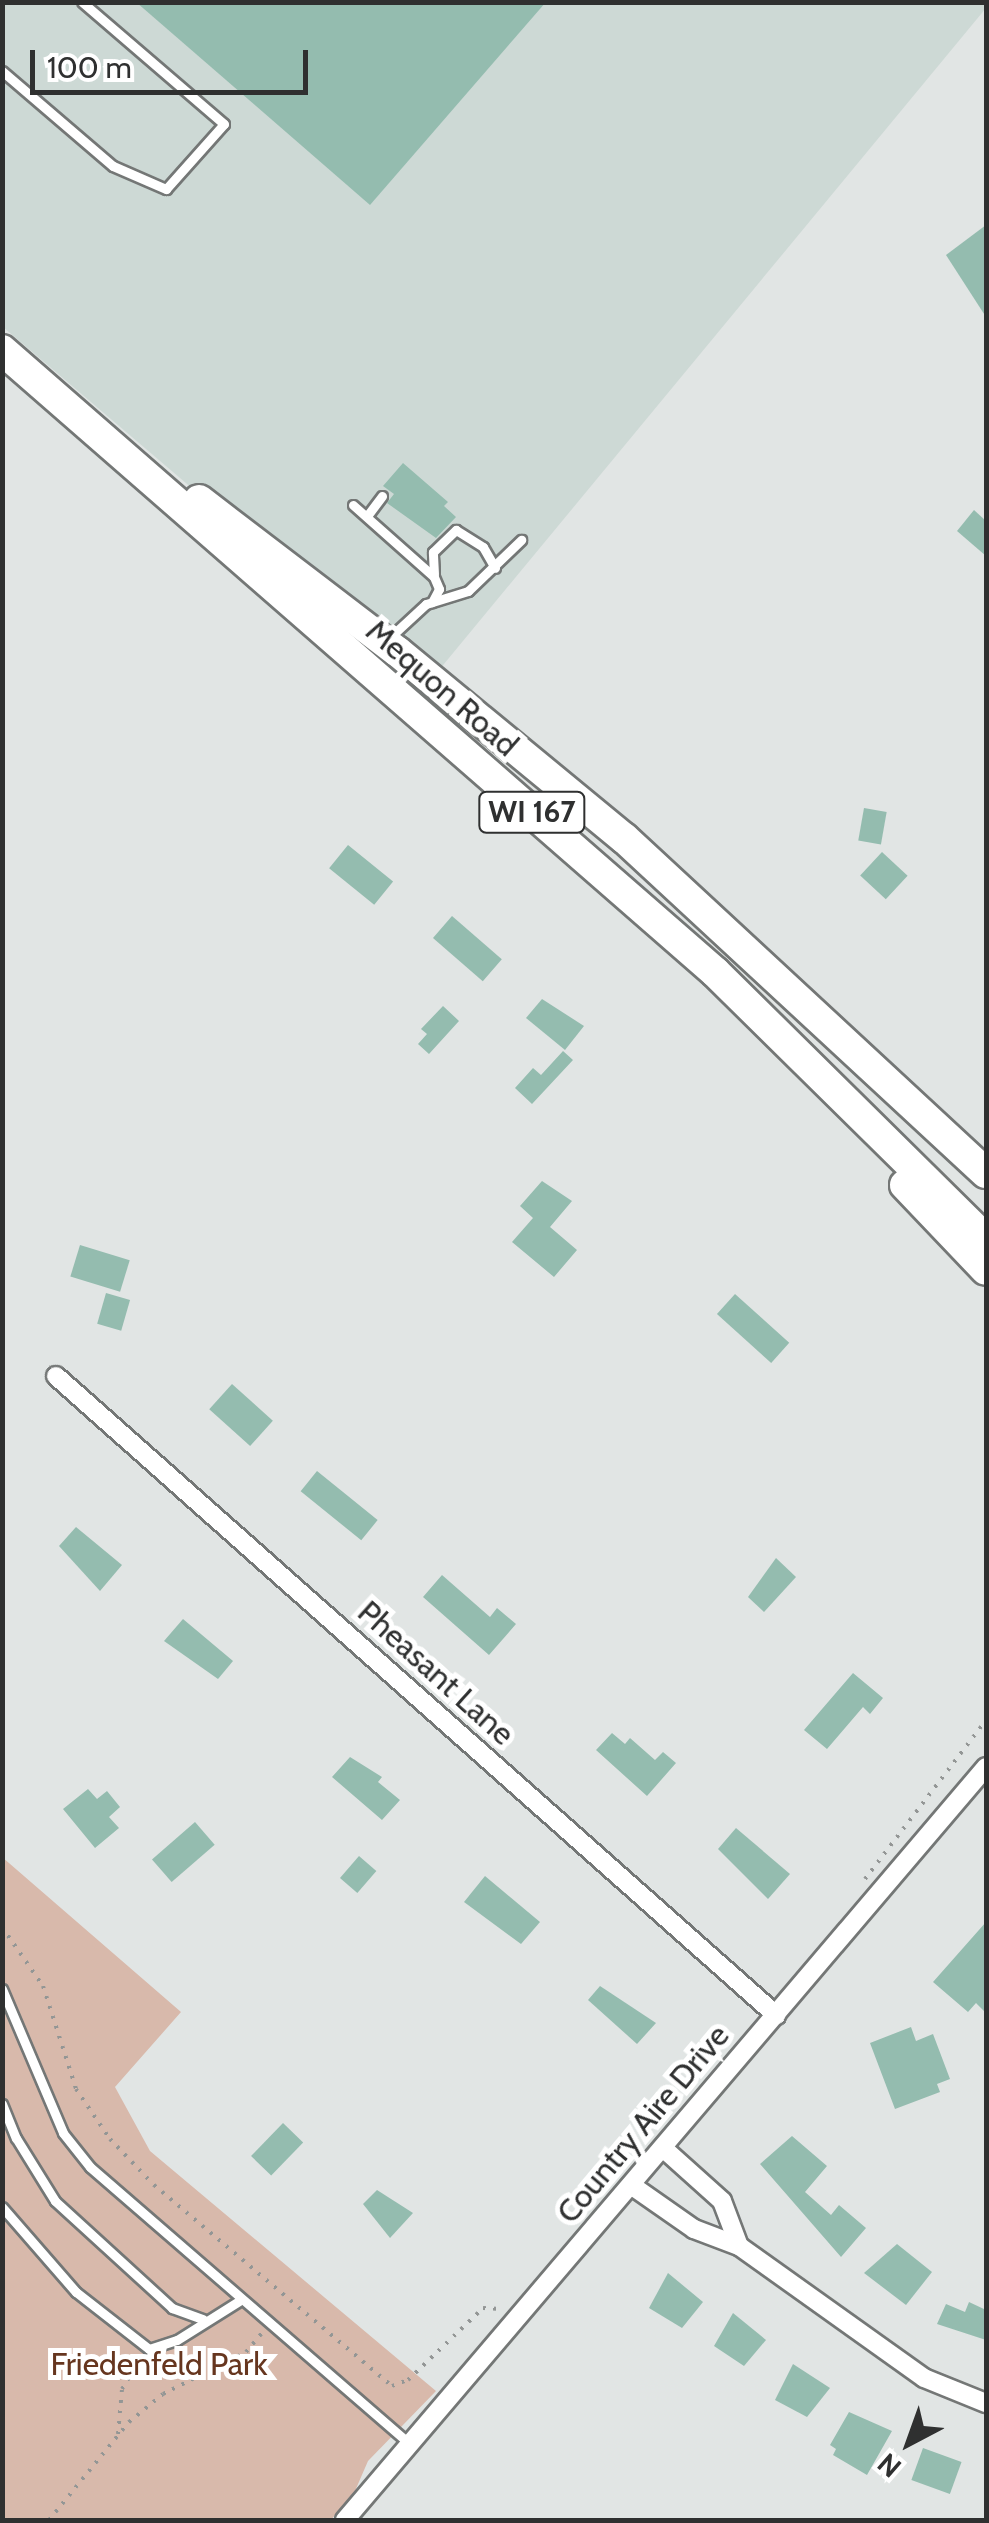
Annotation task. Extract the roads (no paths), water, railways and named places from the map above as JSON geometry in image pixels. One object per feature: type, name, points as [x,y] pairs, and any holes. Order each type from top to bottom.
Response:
[{"type":"main road","name":"Mequon Road","points":[[2,350],[715,972],[835,1085],[986,1239]]},
{"type":"main road","name":"Mequon Road","points":[[64,402],[88,413],[385,642],[742,942],[986,1173]]},
{"type":"main road","points":[[835,1085],[856,1128],[986,1270]]},
{"type":"main road","points":[[893,1148],[986,1214]]},
{"type":"street","name":"Pheasant Lane","points":[[56,1376],[776,2015]]},
{"type":"street","name":"Country Aire Drive","points":[[345,2520],[986,1767]]},
{"type":"street","points":[[662,2148],[722,2201],[739,2246]]},
{"type":"street","points":[[631,2185],[694,2229],[739,2246],[924,2378],[986,2403]]},
{"type":"lane","points":[[2,71],[113,166],[166,188],[224,124],[82,2]]},
{"type":"lane","points":[[366,516],[382,496]]},
{"type":"lane","points":[[353,505],[434,577]]},
{"type":"lane","points":[[385,642],[432,602],[439,589],[434,577],[434,552],[456,530],[483,547],[495,568]]},
{"type":"lane","points":[[432,602],[468,591],[520,540]]},
{"type":"lane","points":[[2,1988],[63,2133],[90,2167],[239,2301],[410,2444]]},
{"type":"lane","points":[[2,2029],[17,2024]]},
{"type":"lane","points":[[2,2104],[16,2138],[55,2201],[172,2308],[203,2319]]},
{"type":"lane","points":[[2,2207],[76,2292],[150,2349],[178,2340],[203,2319],[239,2301]]},
{"type":"park label","name":"Friedenfeld Park","points":[[159,2364]]}]
